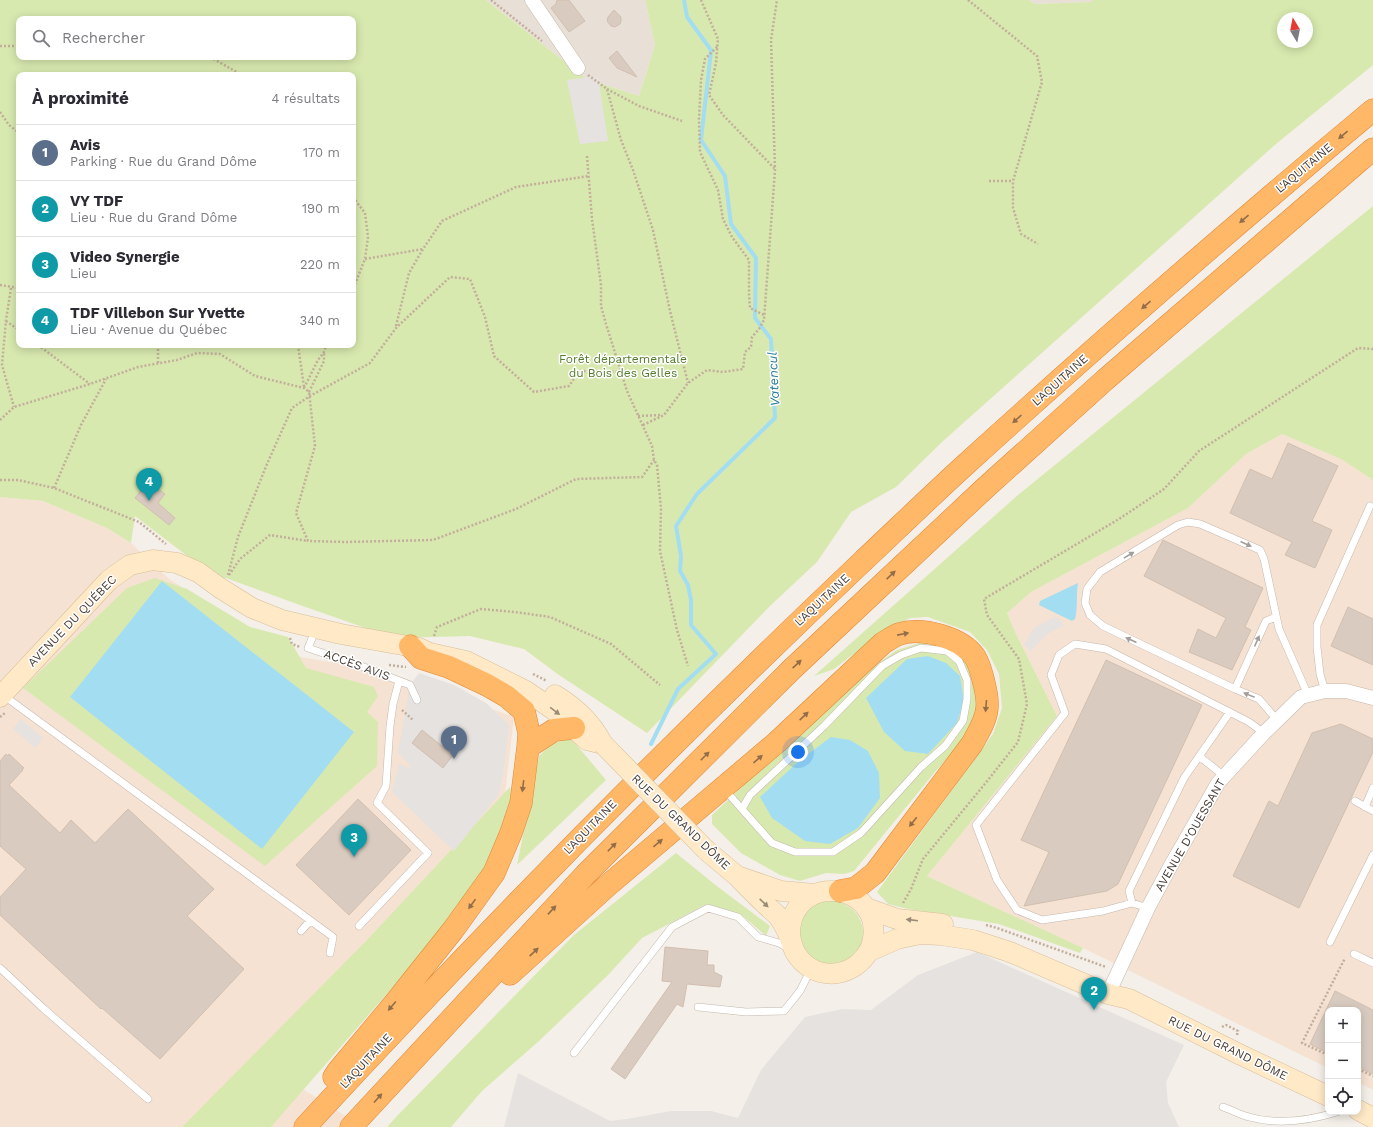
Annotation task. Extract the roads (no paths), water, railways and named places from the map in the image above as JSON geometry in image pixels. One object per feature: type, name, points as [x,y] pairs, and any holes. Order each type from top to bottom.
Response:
[{"type":"highway","name":"L'AQUITAINE","points":[[305,1127],[474,946],[619,798],[770,649],[962,467],[1086,356],[1264,201],[1373,110]]},
{"type":"highway","points":[[351,1127],[585,875],[791,670],[978,495],[1106,380],[1373,149]]},
{"type":"highway","points":[[421,1051],[445,1038],[495,989],[607,886],[776,743],[883,643],[900,634],[917,632],[932,633],[947,638],[961,645],[975,657],[983,678],[986,692],[987,708],[982,726],[972,744],[874,873],[856,888],[840,891]]},
{"type":"highway","points":[[305,1127],[338,1071],[448,936],[494,873],[511,833],[521,803],[529,733],[524,711],[506,696],[487,685],[448,667],[421,658],[420,646]]},
{"type":"highway","points":[[528,747],[554,730],[590,736]]},
{"type":"street","points":[[532,0],[578,68]]},
{"type":"street","name":"RUE DU GRAND DÔME","points":[[153,560],[176,562],[198,572],[252,608],[282,620],[320,629],[420,646],[430,654],[466,661],[526,691],[590,736],[706,850],[737,876],[781,891],[815,894]]},
{"type":"street","name":"AVENUE DU QUÉBEC","points":[[5,698],[109,580],[130,565],[153,560]]},
{"type":"street","name":"AVENUE D'OUESSANT","points":[[1111,989],[1148,908],[1214,789],[1224,776],[1264,733],[1301,697],[1325,691],[1346,691],[1373,698]]},
{"type":"street","points":[[737,876],[778,916],[792,945],[801,961],[811,969],[824,974],[838,974],[851,970],[862,962],[870,951],[874,929],[866,908],[854,897],[840,891],[828,890],[815,894],[804,901],[795,912],[790,925],[792,945]]},
{"type":"street","name":"RUE DU GRAND DÔME","points":[[866,908],[897,918],[959,926],[994,933],[1058,957],[1129,999],[1241,1055],[1325,1095]]},
{"type":"street","name":"RUE DU GRAND DÔME","points":[[870,951],[897,939],[920,934],[942,935],[973,940],[1010,952],[1053,970],[1111,989]]},
{"type":"street","points":[[1361,1112],[1373,1118]]},
{"type":"lane","points":[[1325,691],[1320,674],[1317,647],[1317,625],[1370,506]]},
{"type":"lane","points":[[1277,720],[1259,699],[1103,626],[1090,615],[1085,603],[1087,589],[1100,572],[1178,525],[1188,522],[1200,524],[1260,550],[1264,559],[1279,629],[1308,695]]},
{"type":"lane","points":[[1235,689],[1266,621],[1276,617]]},
{"type":"lane","name":"ACCÈS AVIS","points":[[320,629],[313,636],[308,648],[364,667],[410,685],[417,700]]},
{"type":"lane","points":[[1148,908],[1132,903],[1103,911],[1042,920],[1017,910],[998,880],[976,825],[1065,713],[1051,675],[1059,655],[1075,644],[1106,649],[1249,722],[1264,733]]},
{"type":"lane","points":[[723,788],[772,843],[794,852],[832,852],[861,833],[921,767],[945,746],[963,721],[967,699],[967,680],[959,661],[947,651],[921,648],[901,655],[882,666],[824,726],[750,796],[742,809]]},
{"type":"lane","points":[[359,926],[428,853],[377,803],[386,786],[390,726],[393,704],[400,681]]},
{"type":"lane","points":[[5,698],[310,921],[333,936],[330,953]]},
{"type":"lane","points":[[1132,903],[1129,891],[1184,778],[1230,712]]},
{"type":"lane","points":[[1199,756],[1224,776]]},
{"type":"lane","points":[[1365,807],[1373,788]]},
{"type":"lane","points":[[1355,801],[1373,811]]},
{"type":"lane","points":[[1330,942],[1373,856]]},
{"type":"lane","points":[[574,1053],[672,927],[708,908],[738,917],[758,937],[792,945]]},
{"type":"lane","points":[[301,931],[310,921]]},
{"type":"lane","points":[[1351,953],[1373,963]]},
{"type":"lane","points":[[0,968],[44,1009],[148,1099]]},
{"type":"lane","points":[[698,1007],[746,1012],[784,1011],[800,991],[811,969]]},
{"type":"lane","points":[[1223,1107],[1248,1117],[1274,1122],[1314,1119],[1327,1115]]},
{"type":"water","points":[[162,581],[354,732],[262,849],[70,697]]},
{"type":"water","points":[[1078,583],[1076,615],[1075,619],[1072,621],[1039,605],[1040,601]]},
{"type":"water","points":[[928,656],[946,663],[960,676],[964,701],[957,723],[928,754],[905,751],[884,732],[866,698],[907,659]]},
{"type":"water","points":[[831,737],[850,740],[868,751],[879,773],[880,798],[858,828],[830,844],[805,841],[772,818],[760,797],[799,761]]},
{"type":"waterway","points":[[684,0],[687,17],[711,50]]},
{"type":"waterway","name":"Vatencul","points":[[651,744],[678,689],[716,654],[691,625],[691,600],[688,585],[680,571],[681,556],[676,526],[697,494],[775,418],[771,339],[755,318],[756,258],[731,224],[725,176],[701,140],[711,51]]},
{"type":"place","name":"TDF Villebon Sur Yvette","points":[[149,501]]},
{"type":"place","name":"Avis","points":[[454,759]]},
{"type":"place","name":"Video Synergie","points":[[354,857]]},
{"type":"place","name":"VY TDF","points":[[1094,1010]]},
{"type":"park label","name":"Forêt départementale du Bois des Gelles","points":[[623,366]]}]
